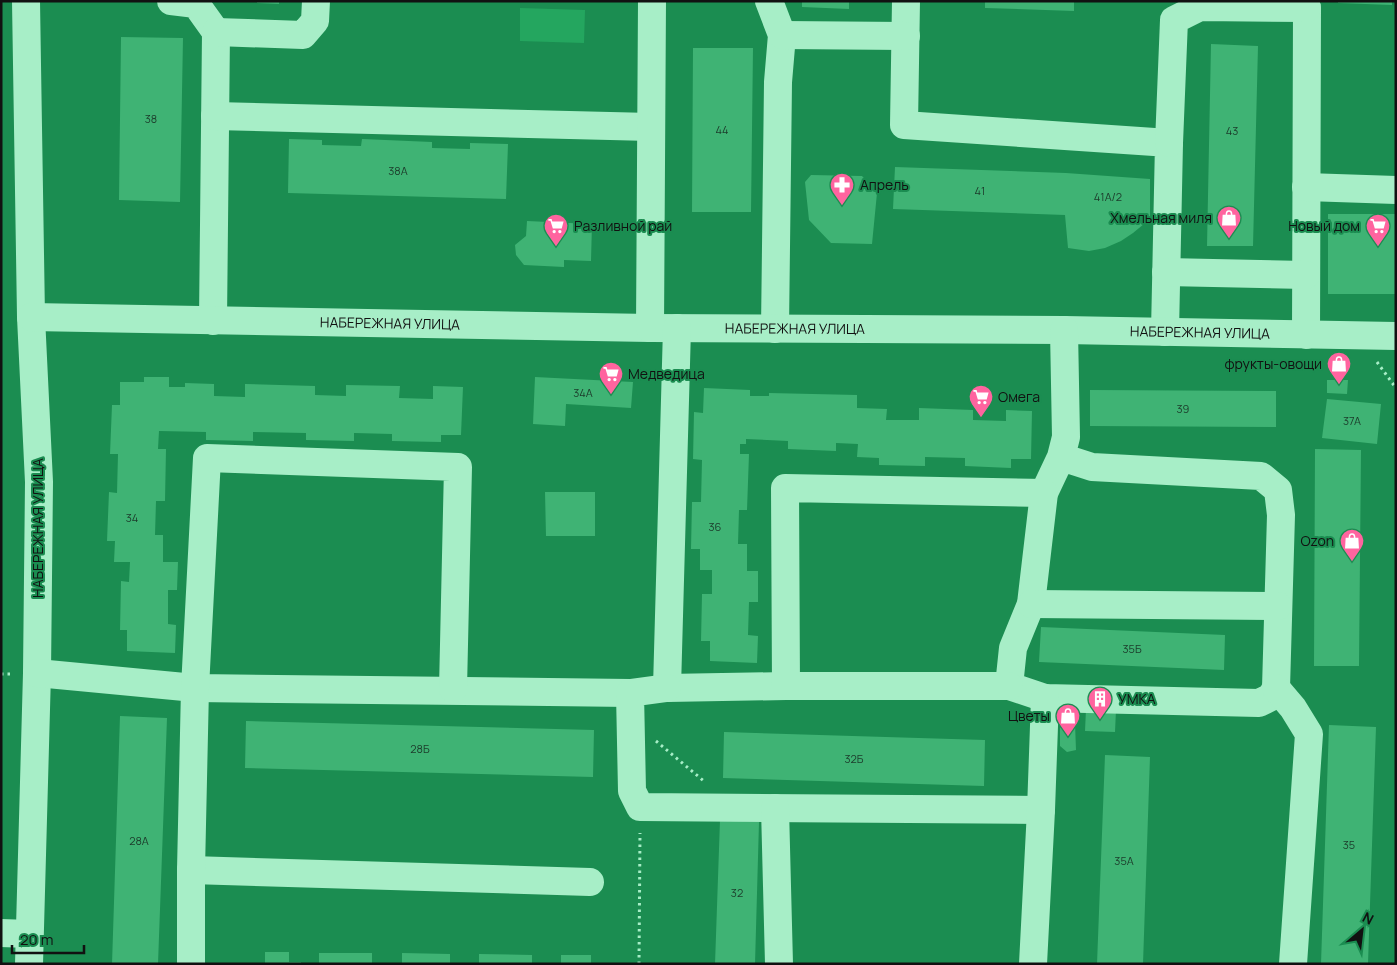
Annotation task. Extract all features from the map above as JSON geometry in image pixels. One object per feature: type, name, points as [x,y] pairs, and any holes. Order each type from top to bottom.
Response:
[{"type":"street","points":[[26,1],[31,317]]},
{"type":"street","points":[[216,32],[303,35],[315,21],[316,1]]},
{"type":"street","points":[[650,328],[652,1]]},
{"type":"street","points":[[769,1],[782,35],[778,82],[775,329]]},
{"type":"street","points":[[906,1],[904,124],[1169,143]]},
{"type":"street","points":[[178,2],[196,4],[216,32],[213,321]]},
{"type":"street","points":[[1165,332],[1174,20],[1200,7],[1303,5],[1306,335]]},
{"type":"street","points":[[782,35],[906,36]]},
{"type":"street","points":[[215,116],[651,127]]},
{"type":"street","points":[[1306,187],[1396,190]]},
{"type":"street","points":[[1166,272],[1306,275]]},
{"type":"street","name":"НАБЕРЕЖНАЯ УЛИЦА","points":[[29,964],[37,673],[39,482],[31,317],[650,328],[1064,330],[1396,336]]},
{"type":"street","points":[[667,688],[677,328]]},
{"type":"street","points":[[1009,686],[1013,648],[1031,604],[1044,492],[1061,458],[1066,437],[1064,330]]},
{"type":"street","points":[[191,964],[195,688],[207,458],[458,467],[453,690]]},
{"type":"street","points":[[37,673],[195,688],[630,692],[667,688],[786,686],[1009,686],[1045,698],[1259,703],[1271,697],[1276,688],[1281,515],[1278,490],[1261,476],[1092,467],[1061,458]]},
{"type":"street","points":[[786,686],[786,488],[1044,492]]},
{"type":"street","points":[[1031,604],[1278,606]]},
{"type":"street","points":[[1276,688],[1293,708],[1309,734],[1293,964]]},
{"type":"street","points":[[630,692],[632,791],[640,807],[1041,810]]},
{"type":"street","points":[[1033,964],[1045,698]]},
{"type":"street","points":[[776,808],[779,964]]},
{"type":"street","points":[[191,870],[590,882]]},
{"type":"street","points":[[1,934],[29,934]]},
{"type":"path","points":[[631,720],[707,783]]},
{"type":"path","points":[[638,964],[640,807]]},
{"type":"green space","points":[[520,8],[585,10],[584,43],[520,41]]},
{"type":"building","points":[[257,1],[279,1],[279,4],[257,3]]},
{"type":"building","points":[[802,1],[849,1],[849,9],[802,7]]},
{"type":"building","points":[[985,1],[1074,1],[1074,11],[985,8]]},
{"type":"building","points":[[1338,1],[1392,1],[1392,5],[1338,3]]},
{"type":"building","points":[[121,37],[183,38],[180,202],[119,200]]},
{"type":"building","points":[[1211,44],[1258,46],[1253,246],[1207,246]]},
{"type":"building","points":[[693,48],[753,48],[751,212],[692,212]]},
{"type":"building","points":[[289,139],[322,140],[322,145],[361,146],[362,139],[432,142],[432,148],[470,149],[470,143],[508,144],[506,199],[288,193]]},
{"type":"building","points":[[895,167],[1066,173],[1150,179],[1150,219],[1121,241],[1105,248],[1089,251],[1068,248],[1065,215],[893,209]]},
{"type":"building","name":"Апрель","points":[[811,175],[862,176],[877,193],[872,244],[831,243],[809,220],[805,182]]},
{"type":"building","points":[[1328,214],[1396,214],[1396,294],[1328,294]]},
{"type":"building","points":[[527,221],[592,224],[591,261],[564,260],[564,267],[524,265],[516,255],[515,245],[526,236]]},
{"type":"building","points":[[144,377],[169,377],[169,387],[185,387],[185,383],[214,384],[214,396],[245,397],[245,384],[315,386],[315,395],[346,396],[346,385],[400,386],[399,398],[433,399],[433,386],[463,387],[461,435],[441,435],[441,442],[392,441],[392,434],[354,433],[354,441],[306,440],[306,433],[253,432],[253,441],[206,440],[206,432],[159,431],[158,449],[166,449],[165,501],[156,501],[155,535],[163,535],[163,562],[178,562],[177,590],[168,590],[168,624],[176,625],[175,653],[127,651],[127,630],[120,630],[121,581],[129,582],[130,562],[114,562],[115,541],[107,541],[109,492],[117,493],[118,454],[110,454],[112,405],[120,405],[120,382],[144,382]]},
{"type":"building","points":[[535,377],[633,382],[631,408],[566,404],[565,426],[533,424]]},
{"type":"building","points":[[1327,380],[1348,380],[1347,394],[1327,393]]},
{"type":"building","points":[[704,388],[750,390],[750,396],[769,396],[769,393],[857,395],[857,408],[887,409],[886,420],[919,420],[919,408],[973,410],[973,420],[1006,421],[1006,410],[1032,411],[1031,459],[1011,459],[1011,468],[965,466],[965,458],[925,457],[925,466],[879,465],[879,458],[857,457],[858,444],[836,443],[836,451],[788,449],[788,441],[746,439],[746,444],[740,444],[740,454],[749,454],[747,510],[739,510],[738,544],[747,544],[747,571],[758,571],[758,602],[749,602],[748,635],[758,636],[757,663],[710,661],[710,641],[701,641],[702,594],[712,594],[712,570],[700,570],[700,549],[691,549],[692,502],[701,502],[702,460],[693,459],[694,412],[703,413]]},
{"type":"building","points":[[1090,390],[1276,391],[1276,427],[1090,426]]},
{"type":"building","points":[[1327,399],[1381,404],[1377,444],[1322,438]]},
{"type":"building","points":[[1315,449],[1361,450],[1359,666],[1314,666]]},
{"type":"building","points":[[545,492],[595,492],[595,536],[546,536]]},
{"type":"building","points":[[1041,627],[1225,635],[1224,670],[1039,662]]},
{"type":"building","name":"УМКА","points":[[1086,709],[1116,710],[1115,732],[1085,731]]},
{"type":"building","points":[[120,716],[167,718],[158,964],[112,964]]},
{"type":"building","points":[[246,721],[594,730],[593,777],[245,768]]},
{"type":"building","name":"Цветы","points":[[1066,722],[1075,723],[1076,750],[1067,752],[1060,746],[1060,728]]},
{"type":"building","points":[[1329,725],[1376,727],[1368,964],[1321,964]]},
{"type":"building","points":[[724,732],[985,740],[984,786],[723,778]]},
{"type":"building","points":[[1105,755],[1150,757],[1143,964],[1097,964]]},
{"type":"building","points":[[720,820],[759,822],[755,964],[715,964]]},
{"type":"building","points":[[265,952],[289,952],[289,962],[301,962],[301,964],[265,964]]},
{"type":"building","points":[[319,953],[372,953],[372,964],[319,964]]},
{"type":"building","points":[[402,953],[450,954],[450,964],[402,964]]},
{"type":"building","points":[[479,954],[532,955],[532,964],[479,964]]},
{"type":"building","points":[[561,955],[591,955],[591,964],[561,964]]},
{"type":"place","name":"Апрель","points":[[842,206]]},
{"type":"place","name":"Хмельная миля","points":[[1229,239]]},
{"type":"place","name":"Разливной рай","points":[[556,247]]},
{"type":"place","name":"Новый дом","points":[[1378,247]]},
{"type":"place","name":"фрукты-овощи","points":[[1339,385]]},
{"type":"place","name":"Медведица","points":[[611,395]]},
{"type":"place","name":"Омега","points":[[981,418]]},
{"type":"place","name":"Ozon","points":[[1352,562]]},
{"type":"place","name":"УМКА","points":[[1100,720]]},
{"type":"place","name":"Цветы","points":[[1068,737]]}]
